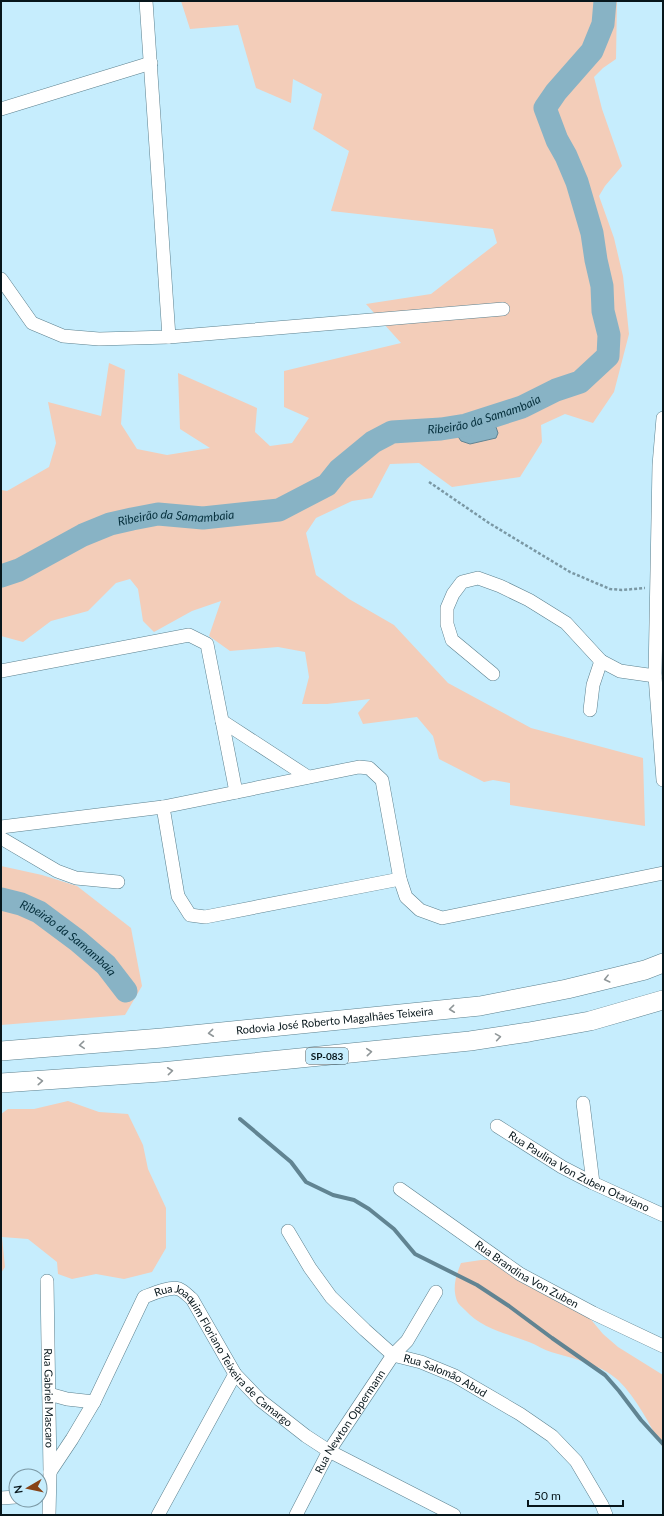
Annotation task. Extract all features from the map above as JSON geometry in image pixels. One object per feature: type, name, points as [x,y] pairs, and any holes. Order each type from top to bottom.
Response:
[{"type":"highway","name":"Rodovia José Roberto Magalhães Teixeira","points":[[1,1051],[162,1038],[480,1006],[567,989],[645,970],[663,963]]},
{"type":"highway","name":"SP-083","points":[[1,1083],[161,1072],[470,1041],[590,1021],[656,1002]]},
{"type":"street","points":[[146,1],[169,337]]},
{"type":"street","points":[[1,109],[151,63]]},
{"type":"street","points":[[1,279],[32,323],[63,336],[100,339],[169,337],[503,310]]},
{"type":"street","points":[[663,418],[659,465],[655,676],[663,780]]},
{"type":"street","points":[[493,674],[452,640],[447,624],[447,608],[453,594],[462,582],[478,578],[500,586],[529,600],[566,623],[601,661],[620,671],[655,676]]},
{"type":"street","points":[[1,671],[189,635],[206,644],[236,792]]},
{"type":"street","points":[[590,710],[593,685],[601,661]]},
{"type":"street","points":[[222,721],[308,777]]},
{"type":"street","points":[[1,827],[163,807],[359,767],[369,768],[382,780],[400,879],[406,897],[420,910],[442,918],[663,873]]},
{"type":"street","points":[[163,807],[178,896],[190,915],[205,917],[400,879]]},
{"type":"street","points":[[1,838],[57,871],[76,878],[118,882]]},
{"type":"street","points":[[583,1103],[593,1183]]},
{"type":"street","name":"Rua Paulina Von Zuben Otaviano","points":[[497,1126],[562,1167],[663,1215]]},
{"type":"street","name":"Rua Brandina Von Zuben","points":[[400,1189],[520,1274],[593,1313],[663,1346]]},
{"type":"street","name":"Rua Salomão Abud","points":[[288,1231],[310,1268],[331,1297],[393,1355],[421,1362],[455,1376],[520,1414],[552,1436],[576,1461],[602,1505],[606,1515]]},
{"type":"street","name":"Rua Gabriel Mascaro","points":[[47,1281],[50,1472],[48,1480]]},
{"type":"street","name":"Rua Joaquim Floriano Teixeira de Camargo","points":[[50,1472],[94,1402],[144,1296],[178,1288],[192,1299],[235,1374],[260,1400],[306,1436],[330,1451],[439,1511],[454,1515]]},
{"type":"street","name":"Rua Newton Oppermann","points":[[296,1515],[330,1451],[393,1355],[407,1341],[436,1292]]},
{"type":"street","points":[[158,1515],[235,1374]]},
{"type":"street","points":[[48,1394],[67,1399],[94,1402]]},
{"type":"path","points":[[429,482],[489,523],[570,572],[610,589],[656,589]]},
{"type":"shaded area","points":[[181,1],[617,1],[616,59],[603,68],[594,77],[602,109],[622,166],[605,186],[599,196],[614,238],[623,276],[629,334],[614,392],[593,423],[565,414],[541,425],[542,442],[520,477],[452,487],[419,463],[390,464],[372,498],[352,501],[316,518],[306,533],[316,575],[349,599],[394,625],[448,683],[531,728],[643,758],[645,826],[510,805],[510,783],[493,780],[484,782],[439,759],[433,736],[417,717],[363,724],[358,713],[370,699],[327,704],[302,704],[309,677],[305,652],[278,647],[230,651],[209,636],[221,601],[192,611],[154,632],[143,621],[138,589],[130,579],[116,583],[88,611],[51,621],[23,642],[1,636],[1,490],[7,491],[49,467],[56,443],[48,402],[101,416],[109,363],[125,370],[121,424],[137,449],[167,455],[210,448],[180,429],[178,373],[257,408],[255,432],[270,446],[292,443],[309,418],[284,407],[284,371],[401,343],[366,304],[431,294],[497,243],[493,229],[331,211],[349,151],[313,129],[322,94],[293,79],[291,103],[256,88],[238,25],[190,29]]},
{"type":"shaded area","points":[[1,866],[42,875],[77,886],[131,928],[142,986],[125,1015],[1,1025]]},
{"type":"shaded area","points":[[68,1101],[99,1112],[128,1114],[143,1145],[148,1169],[166,1208],[166,1248],[152,1272],[124,1279],[96,1274],[72,1279],[58,1274],[57,1262],[28,1239],[2,1237],[5,1267],[1,1273],[1,1114],[8,1109],[34,1109]]},
{"type":"shaded area","points":[[481,1260],[502,1260],[588,1316],[603,1334],[618,1347],[663,1375],[663,1448],[643,1412],[625,1387],[611,1374],[595,1366],[548,1351],[487,1326],[479,1322],[460,1306],[456,1296],[455,1286],[456,1277],[461,1263]]},
{"type":"water","points":[[496,427],[498,433],[496,438],[470,444],[461,441],[455,432],[475,428]]},
{"type":"waterway","name":"Ribeirão da Samambaia","points":[[1,576],[19,570],[83,535],[110,524],[158,514],[203,518],[279,510],[327,485],[339,470],[373,442],[392,432],[441,429],[466,425],[522,407],[556,390],[580,382],[608,356],[609,335],[603,311],[602,286],[592,233],[577,182],[566,156],[557,140],[545,108],[556,92],[592,51],[603,24],[605,1]]},
{"type":"waterway","name":"Ribeirão da Samambaia","points":[[1,899],[21,904],[39,912],[78,941],[106,965],[126,991]]},
{"type":"waterway","points":[[240,1119],[291,1162],[306,1182],[333,1195],[354,1200],[369,1209],[394,1229],[415,1254],[477,1285],[509,1306],[605,1375],[641,1420],[663,1444]]}]
